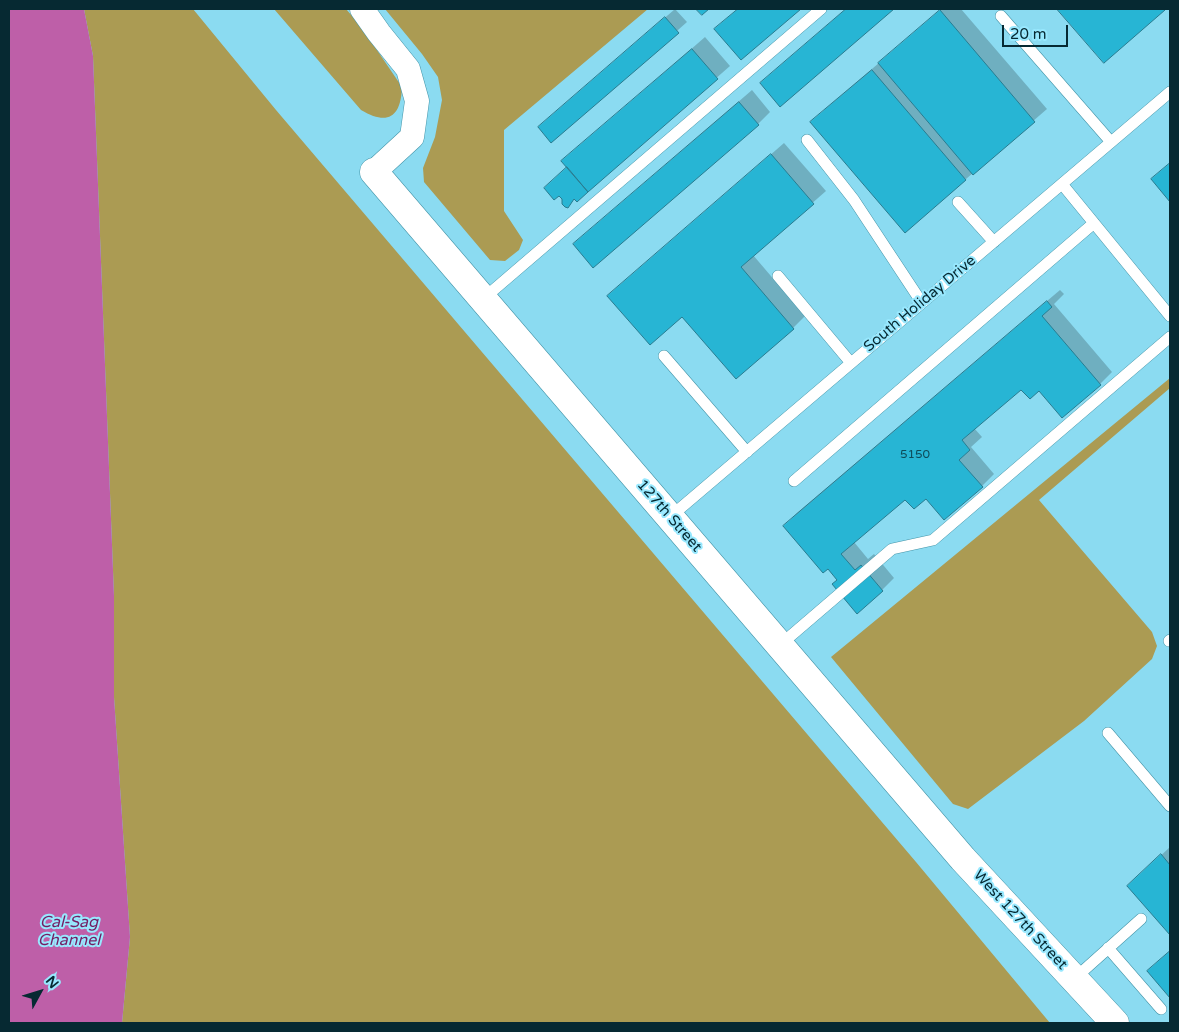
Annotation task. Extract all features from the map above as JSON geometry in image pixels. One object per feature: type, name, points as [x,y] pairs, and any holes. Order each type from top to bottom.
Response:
[{"type":"main road","name":"127th Street","points":[[374,172],[964,859]]},
{"type":"main road","name":"West 127th Street","points":[[964,859],[1115,1023]]},
{"type":"main road","name":"West 127th Street","points":[[964,859],[1090,1023]]},
{"type":"street","points":[[362,9],[408,69],[417,102],[412,136],[374,172]]},
{"type":"lane","points":[[483,299],[821,9]]},
{"type":"lane","points":[[1001,16],[1111,142]]},
{"type":"lane","name":"South Holiday Drive","points":[[670,517],[1170,92]]},
{"type":"lane","points":[[808,140],[854,200],[922,303]]},
{"type":"lane","points":[[1062,184],[1170,316]]},
{"type":"lane","points":[[958,202],[994,242]]},
{"type":"lane","points":[[794,481],[1094,223]]},
{"type":"lane","points":[[778,276],[851,363]]},
{"type":"lane","points":[[780,645],[892,549],[933,540],[1170,337]]},
{"type":"lane","points":[[664,356],[747,452]]},
{"type":"lane","points":[[1108,733],[1170,806]]},
{"type":"lane","points":[[1074,979],[1141,920]]},
{"type":"lane","points":[[1108,948],[1161,1009]]},
{"type":"shaded area","points":[[84,9],[193,9],[276,110],[916,862],[1050,1023],[122,1023],[130,937],[114,697],[114,596],[93,56]]},
{"type":"shaded area","points":[[274,9],[346,9],[360,25],[402,87],[396,112],[386,118],[370,115],[361,110]]},
{"type":"shaded area","points":[[385,9],[648,9],[504,130],[504,211],[523,240],[519,250],[505,261],[490,260],[424,182],[423,168],[435,137],[442,100],[438,77],[422,54]]},
{"type":"shaded area","points":[[1170,378],[1170,388],[1039,500],[1152,632],[1157,646],[1152,659],[1084,721],[968,809],[953,804],[831,657]]},
{"type":"water","name":"Cal-Sag Channel","points":[[9,9],[84,9],[93,56],[114,596],[114,697],[130,937],[122,1023],[9,1023]]},
{"type":"building","points":[[696,9],[709,9],[702,15]]},
{"type":"building","points":[[738,9],[801,9],[741,60],[714,29]]},
{"type":"building","points":[[846,9],[894,9],[780,107],[760,83]]},
{"type":"building","points":[[1057,9],[1164,9],[1165,10],[1104,63]]},
{"type":"building","points":[[940,10],[1035,122],[973,175],[878,63]]},
{"type":"building","points":[[665,17],[679,33],[551,143],[538,127]]},
{"type":"building","points":[[692,49],[718,79],[588,192],[561,161]]},
{"type":"building","points":[[872,70],[966,180],[905,233],[810,122]]},
{"type":"building","points":[[739,102],[759,125],[593,268],[573,244]]},
{"type":"building","points":[[771,154],[814,204],[741,267],[794,329],[736,379],[682,317],[650,345],[607,296]]},
{"type":"building","points":[[1170,163],[1170,202],[1151,179]]},
{"type":"building","points":[[567,167],[588,192],[577,202],[574,199],[568,208],[562,204],[562,199],[559,196],[554,200],[544,188]]},
{"type":"building","points":[[1047,301],[1052,307],[1042,316],[1101,385],[1062,418],[1039,391],[1030,399],[1021,390],[962,440],[970,450],[959,460],[983,487],[944,520],[926,499],[914,509],[905,500],[841,554],[855,570],[861,565],[883,591],[857,614],[832,584],[837,580],[828,569],[823,573],[783,526]]},
{"type":"building","points":[[1161,854],[1170,865],[1170,935],[1127,886]]},
{"type":"building","points":[[1170,951],[1170,998],[1147,971]]}]
